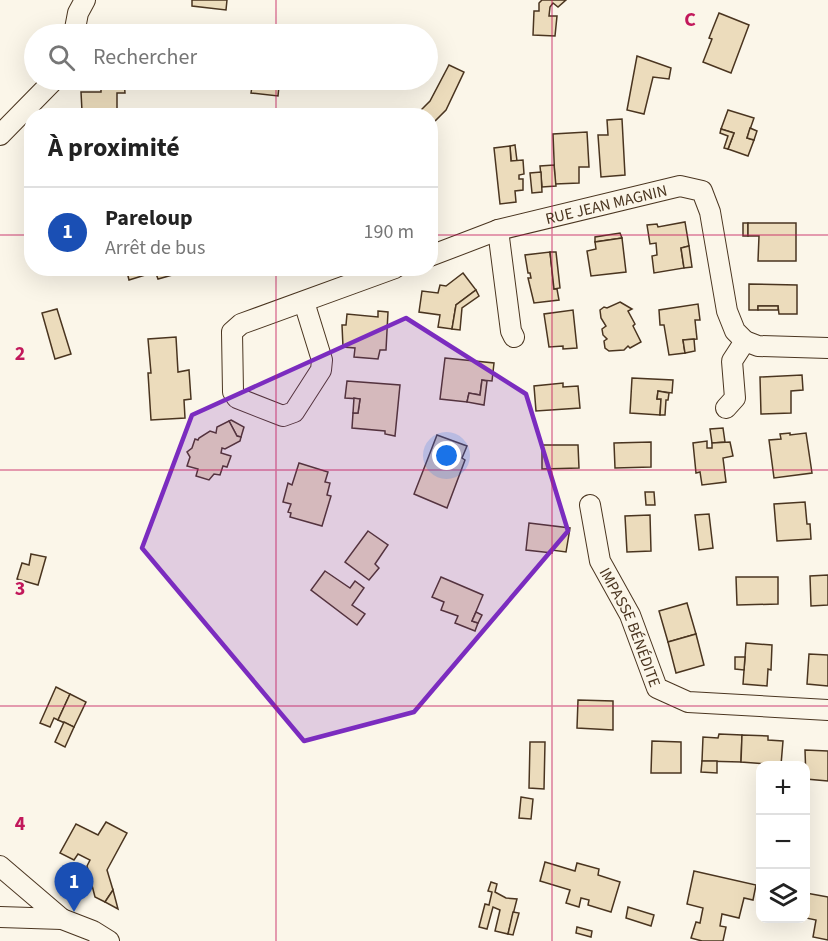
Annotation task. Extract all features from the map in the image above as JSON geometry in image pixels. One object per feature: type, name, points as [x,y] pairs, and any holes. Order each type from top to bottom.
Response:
[{"type":"street","points":[[76,24],[84,0]]},
{"type":"street","points":[[27,108],[44,90]]},
{"type":"street","points":[[0,135],[24,111]]},
{"type":"street","name":"RUE JEAN MAGNIN","points":[[438,253],[498,230],[680,186],[702,191],[710,212],[727,311],[735,331],[745,341]]},
{"type":"street","points":[[498,230],[510,331],[514,337]]},
{"type":"street","points":[[304,302],[322,360],[321,370],[294,412],[283,416],[237,398],[233,392],[232,332],[241,324],[374,276]]},
{"type":"street","points":[[726,408],[735,398],[732,361],[745,341],[758,346],[828,348]]},
{"type":"street","name":"IMPASSE BÉNÉDITE","points":[[590,505],[600,561],[630,615],[657,688],[688,702],[828,710]]},
{"type":"street","points":[[0,866],[62,920]]},
{"type":"street","points":[[0,916],[62,920],[93,931],[109,941]]},
{"type":"highlighted area","points":[[406,318],[526,394],[568,531],[414,712],[304,741],[142,548],[192,415]]},
{"type":"building","points":[[192,0],[227,0],[226,10],[192,6]]},
{"type":"building","points":[[542,0],[566,0],[558,7],[553,3],[550,7],[549,16],[557,16],[555,36],[533,35],[534,11],[539,11],[539,3]]},
{"type":"building","points":[[719,13],[749,25],[731,73],[703,62]]},
{"type":"building","points":[[637,56],[671,68],[669,79],[653,77],[644,114],[627,110]]},
{"type":"building","points":[[449,65],[464,72],[446,110],[438,118],[438,108],[423,108],[438,90]]},
{"type":"building","points":[[101,90],[125,90],[125,93],[117,93],[117,108],[82,108],[81,92],[101,92]]},
{"type":"building","points":[[251,90],[279,90],[278,96],[251,93]]},
{"type":"building","points":[[728,110],[754,118],[747,138],[754,140],[748,156],[728,149],[734,133],[721,129]]},
{"type":"building","points":[[622,119],[625,175],[601,177],[598,135],[608,135],[607,120]]},
{"type":"building","points":[[750,128],[757,131],[754,140],[747,138]]},
{"type":"building","points":[[721,129],[734,133],[728,149],[724,148],[728,136],[720,133]]},
{"type":"building","points":[[587,132],[589,167],[579,167],[579,183],[555,184],[553,134]]},
{"type":"building","points":[[515,145],[517,161],[511,161],[510,146]]},
{"type":"building","points":[[510,146],[511,161],[523,160],[524,174],[519,175],[519,179],[523,179],[523,190],[515,191],[516,202],[500,204],[494,148]]},
{"type":"building","points":[[554,165],[556,186],[542,187],[540,166]]},
{"type":"building","points":[[541,172],[542,192],[532,193],[530,173]]},
{"type":"building","points":[[685,222],[689,246],[681,248],[684,268],[654,273],[652,256],[657,255],[656,243],[650,244],[647,225],[657,224],[658,227]]},
{"type":"building","points":[[743,223],[748,223],[748,236],[743,236]]},
{"type":"building","points":[[748,223],[796,223],[796,261],[758,261],[759,236],[748,236]]},
{"type":"building","points":[[620,233],[622,238],[595,242],[595,237]]},
{"type":"building","points":[[622,238],[626,272],[591,276],[587,251],[596,249],[595,242]]},
{"type":"building","points":[[689,246],[692,267],[684,268],[681,248]]},
{"type":"building","points":[[550,252],[554,289],[557,289],[559,300],[534,303],[525,255]]},
{"type":"building","points":[[550,252],[556,252],[560,288],[554,289]]},
{"type":"building","points":[[463,273],[476,290],[456,305],[452,329],[438,327],[440,315],[419,312],[422,291],[438,293],[440,285],[446,286]]},
{"type":"building","points":[[128,276],[142,276],[129,280]]},
{"type":"building","points":[[749,284],[797,285],[797,314],[779,314],[778,306],[758,306],[758,310],[749,310]]},
{"type":"building","points":[[476,290],[479,296],[462,308],[460,330],[452,329],[456,305]]},
{"type":"building","points":[[620,302],[632,309],[628,311],[641,342],[630,348],[628,346],[624,350],[609,351],[605,348],[604,341],[607,339],[602,329],[606,326],[601,318],[600,310]]},
{"type":"building","points":[[698,304],[700,320],[695,320],[697,339],[683,340],[685,353],[669,355],[664,325],[660,325],[659,310]]},
{"type":"building","points":[[758,306],[778,306],[778,310],[758,310]]},
{"type":"building","points":[[57,309],[71,354],[55,359],[42,313]]},
{"type":"building","points":[[573,310],[577,348],[549,347],[544,314]]},
{"type":"building","points":[[378,311],[388,312],[386,350],[380,350],[378,359],[354,357],[355,348],[343,347],[342,325],[346,325],[347,314],[378,317]]},
{"type":"building","points":[[176,337],[178,372],[189,370],[191,399],[184,400],[185,418],[151,420],[148,339]]},
{"type":"building","points":[[694,339],[695,351],[685,353],[683,340]]},
{"type":"building","points":[[445,358],[494,363],[492,381],[482,380],[480,395],[469,393],[467,402],[440,399]]},
{"type":"building","points":[[802,375],[803,390],[791,391],[791,413],[761,414],[760,377]]},
{"type":"building","points":[[632,378],[673,380],[672,393],[658,391],[657,399],[661,399],[660,415],[630,413]]},
{"type":"building","points":[[482,380],[487,381],[484,405],[467,402],[469,393],[480,395]]},
{"type":"building","points":[[347,381],[400,385],[395,436],[385,434],[385,431],[352,428],[353,413],[358,413],[360,399],[345,398]]},
{"type":"building","points":[[563,383],[563,387],[578,386],[580,408],[536,411],[534,386]]},
{"type":"building","points":[[658,391],[669,393],[665,415],[660,415],[661,399],[657,399]]},
{"type":"building","points":[[354,398],[360,399],[358,413],[353,413]]},
{"type":"building","points":[[229,421],[244,427],[241,437],[237,436]]},
{"type":"building","points":[[229,421],[237,436],[241,437],[240,441],[225,449],[222,448],[221,453],[231,456],[227,467],[223,466],[220,475],[214,474],[209,480],[196,476],[198,469],[187,466],[190,457],[187,452],[192,448],[195,439],[198,440],[210,431],[216,433],[217,427]]},
{"type":"building","points":[[723,428],[725,442],[712,443],[710,429]]},
{"type":"building","points":[[790,433],[790,435],[806,433],[812,473],[774,478],[769,440],[781,439],[780,434]]},
{"type":"building","points":[[437,435],[467,446],[462,458],[465,460],[447,508],[414,494]]},
{"type":"building","points":[[707,441],[707,448],[712,448],[712,443],[730,442],[733,456],[723,458],[726,482],[702,485],[700,472],[696,473],[693,443]]},
{"type":"building","points":[[651,442],[651,467],[615,468],[614,443]]},
{"type":"building","points":[[542,445],[578,445],[579,468],[542,469]]},
{"type":"building","points":[[299,463],[328,472],[325,482],[330,483],[327,495],[331,496],[322,526],[290,517],[291,513],[288,512],[291,504],[283,502],[288,483],[292,485]]},
{"type":"building","points":[[645,492],[654,492],[655,505],[646,505]]},
{"type":"building","points":[[805,502],[811,539],[777,541],[774,504]]},
{"type":"building","points":[[709,514],[713,548],[699,550],[695,515]]},
{"type":"building","points":[[650,515],[651,551],[627,552],[625,516]]},
{"type":"building","points":[[529,523],[570,528],[566,552],[526,550]]},
{"type":"building","points":[[368,531],[388,545],[375,564],[379,568],[369,580],[345,562]]},
{"type":"building","points":[[31,554],[46,557],[38,585],[17,579],[22,563],[29,565]]},
{"type":"building","points":[[325,571],[350,588],[355,581],[364,588],[352,605],[365,614],[357,625],[311,590]]},
{"type":"building","points":[[828,575],[828,605],[811,606],[810,576]]},
{"type":"building","points":[[441,577],[483,595],[472,621],[478,623],[475,631],[455,623],[458,616],[441,610],[444,602],[432,597]]},
{"type":"building","points":[[736,577],[778,577],[778,604],[737,605]]},
{"type":"building","points":[[687,603],[696,634],[668,642],[659,611]]},
{"type":"building","points":[[476,612],[482,615],[478,623],[472,621]]},
{"type":"building","points":[[696,634],[704,665],[676,673],[668,642]]},
{"type":"building","points":[[746,643],[772,645],[771,670],[768,669],[767,686],[743,684]]},
{"type":"building","points":[[809,654],[828,655],[828,686],[807,684]]},
{"type":"building","points":[[735,657],[745,657],[744,670],[735,669]]},
{"type":"building","points":[[56,687],[70,694],[58,720],[54,718],[50,727],[40,723]]},
{"type":"building","points":[[70,694],[86,702],[74,727],[58,720]]},
{"type":"building","points":[[578,700],[613,701],[613,730],[577,728]]},
{"type":"building","points":[[64,722],[74,727],[65,747],[55,742]]},
{"type":"building","points":[[719,734],[742,735],[741,762],[702,761],[703,737],[718,738]]},
{"type":"building","points":[[742,735],[768,736],[768,740],[783,741],[781,761],[741,762]]},
{"type":"building","points":[[652,741],[681,742],[681,773],[651,773]]},
{"type":"building","points":[[530,742],[545,742],[544,789],[529,788]]},
{"type":"building","points":[[805,750],[828,751],[828,781],[810,779],[810,761],[805,761]]},
{"type":"building","points":[[702,761],[717,761],[717,773],[701,772]]},
{"type":"building","points":[[521,797],[533,799],[531,819],[519,818]]},
{"type":"building","points":[[106,822],[127,833],[107,870],[113,890],[105,902],[95,897],[87,866],[90,860],[78,854],[74,860],[60,853],[76,824],[98,835]]},
{"type":"building","points":[[545,862],[575,871],[577,863],[599,869],[598,875],[620,882],[611,912],[588,905],[589,900],[581,898],[579,907],[566,903],[570,890],[540,881]]},
{"type":"building","points":[[694,871],[756,885],[753,900],[744,898],[739,918],[722,914],[720,926],[726,927],[723,941],[702,941],[691,938],[696,922],[700,923],[703,908],[687,904]]},
{"type":"building","points":[[491,882],[497,884],[495,892],[506,898],[517,899],[508,934],[495,931],[500,910],[493,907],[487,929],[479,927],[485,904],[489,905],[492,892],[488,891]]},
{"type":"building","points":[[113,890],[118,909],[105,902]]},
{"type":"building","points":[[810,894],[828,897],[828,940],[813,937],[816,920],[810,919]]},
{"type":"building","points":[[628,907],[654,915],[651,926],[626,918]]},
{"type":"building","points":[[513,912],[519,913],[513,935],[508,934]]},
{"type":"building","points":[[577,927],[592,931],[591,937],[576,933]]},
{"type":"place","name":"Pareloup","points":[[74,912]]}]
